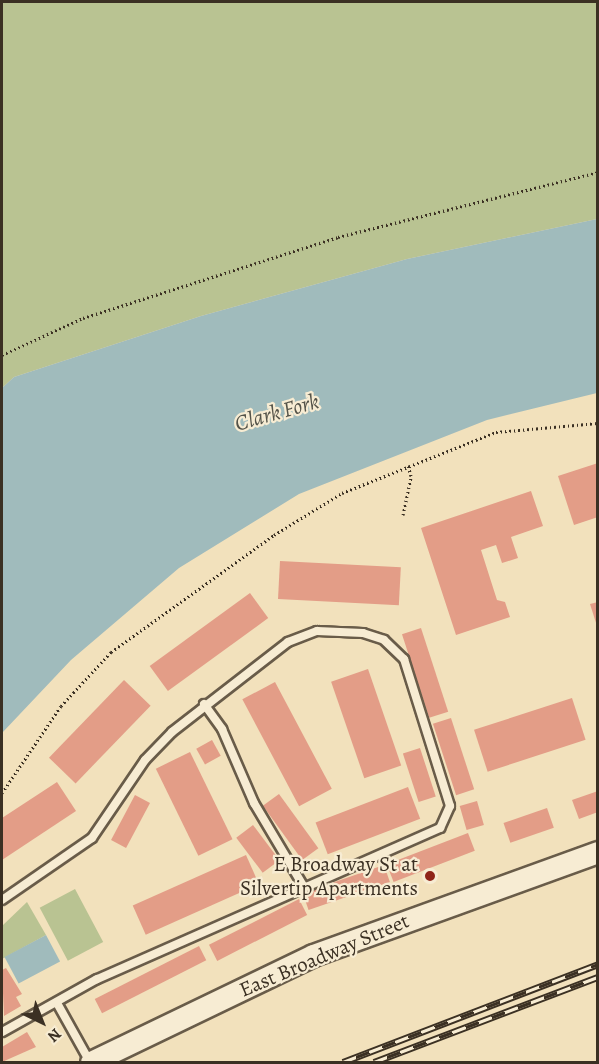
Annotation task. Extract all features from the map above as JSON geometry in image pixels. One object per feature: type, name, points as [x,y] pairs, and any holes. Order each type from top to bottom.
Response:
[{"type":"main road","name":"East Broadway Street","points":[[91,1062],[313,956],[597,852]]},
{"type":"lane","points":[[2,900],[93,838],[145,760],[204,704],[288,642],[317,631],[375,635],[404,659],[450,814],[432,832],[302,885],[57,1003],[2,1032]]},
{"type":"lane","points":[[204,704],[222,729],[254,803],[302,885]]},
{"type":"lane","points":[[57,1003],[91,1062]]},
{"type":"path","points":[[2,355],[83,318],[338,237],[597,171]]},
{"type":"path","points":[[2,793],[61,706],[111,652],[274,535],[342,493],[496,432],[597,423]]},
{"type":"path","points":[[403,515],[411,476],[408,465]]},
{"type":"green space","points":[[2,2],[597,2],[597,219],[407,259],[201,316],[14,377],[2,388]]},
{"type":"green space","points":[[75,889],[103,942],[68,961],[40,908]]},
{"type":"green space","points":[[27,902],[46,935],[2,959],[2,926]]},
{"type":"water","name":"Clark Fork","points":[[597,219],[597,393],[487,420],[299,494],[179,568],[71,660],[2,733],[2,388],[14,377],[201,316],[407,259]]},
{"type":"water","points":[[46,935],[60,961],[19,984],[5,957]]},
{"type":"building","points":[[598,463],[598,517],[574,525],[558,476]]},
{"type":"building","points":[[531,491],[543,526],[511,537],[518,558],[502,563],[496,545],[481,550],[497,600],[505,602],[510,617],[456,635],[421,528]]},
{"type":"building","points":[[280,561],[401,567],[399,605],[278,599]]},
{"type":"building","points":[[250,593],[268,618],[168,691],[150,666]]},
{"type":"building","points":[[598,602],[598,626],[597,626],[590,604]]},
{"type":"building","points":[[421,628],[448,712],[429,718],[402,634]]},
{"type":"building","points":[[368,669],[401,765],[364,778],[331,682]]},
{"type":"building","points":[[124,680],[151,706],[76,783],[49,758]]},
{"type":"building","points":[[275,682],[332,789],[299,806],[242,699]]},
{"type":"building","points":[[572,698],[586,740],[488,772],[474,730]]},
{"type":"building","points":[[451,718],[474,789],[456,795],[433,724]]},
{"type":"building","points":[[212,740],[221,756],[205,764],[196,749]]},
{"type":"building","points":[[420,748],[436,797],[419,802],[403,754]]},
{"type":"building","points":[[190,752],[233,839],[198,856],[156,769]]},
{"type":"building","points":[[57,782],[76,811],[2,860],[2,818]]},
{"type":"building","points":[[408,787],[420,819],[328,854],[316,822]]},
{"type":"building","points":[[598,791],[598,812],[579,819],[572,800]]},
{"type":"building","points":[[279,794],[318,848],[302,860],[263,806]]},
{"type":"building","points":[[135,795],[150,803],[126,848],[111,840]]},
{"type":"building","points":[[477,801],[484,825],[467,830],[460,806]]},
{"type":"building","points":[[547,808],[554,828],[510,843],[504,823]]},
{"type":"building","points":[[253,825],[279,860],[263,873],[236,838]]},
{"type":"building","points":[[468,833],[475,851],[394,882],[387,864]]},
{"type":"building","points":[[246,855],[259,884],[146,935],[133,905]]},
{"type":"building","points":[[384,865],[390,882],[309,910],[303,893]]},
{"type":"building","points":[[299,899],[307,915],[217,961],[209,945]]},
{"type":"building","points":[[199,946],[206,960],[102,1013],[95,999]]},
{"type":"building","points":[[6,968],[22,994],[16,997],[21,1006],[4,1016],[2,970]]},
{"type":"building","points":[[27,1032],[36,1047],[2,1062],[2,1047]]},
{"type":"railway","points":[[343,1062],[598,964]]},
{"type":"railway","points":[[374,1062],[598,977]]},
{"type":"place","name":"E Broadway St at Silvertip Apartments","points":[[430,876]]}]
